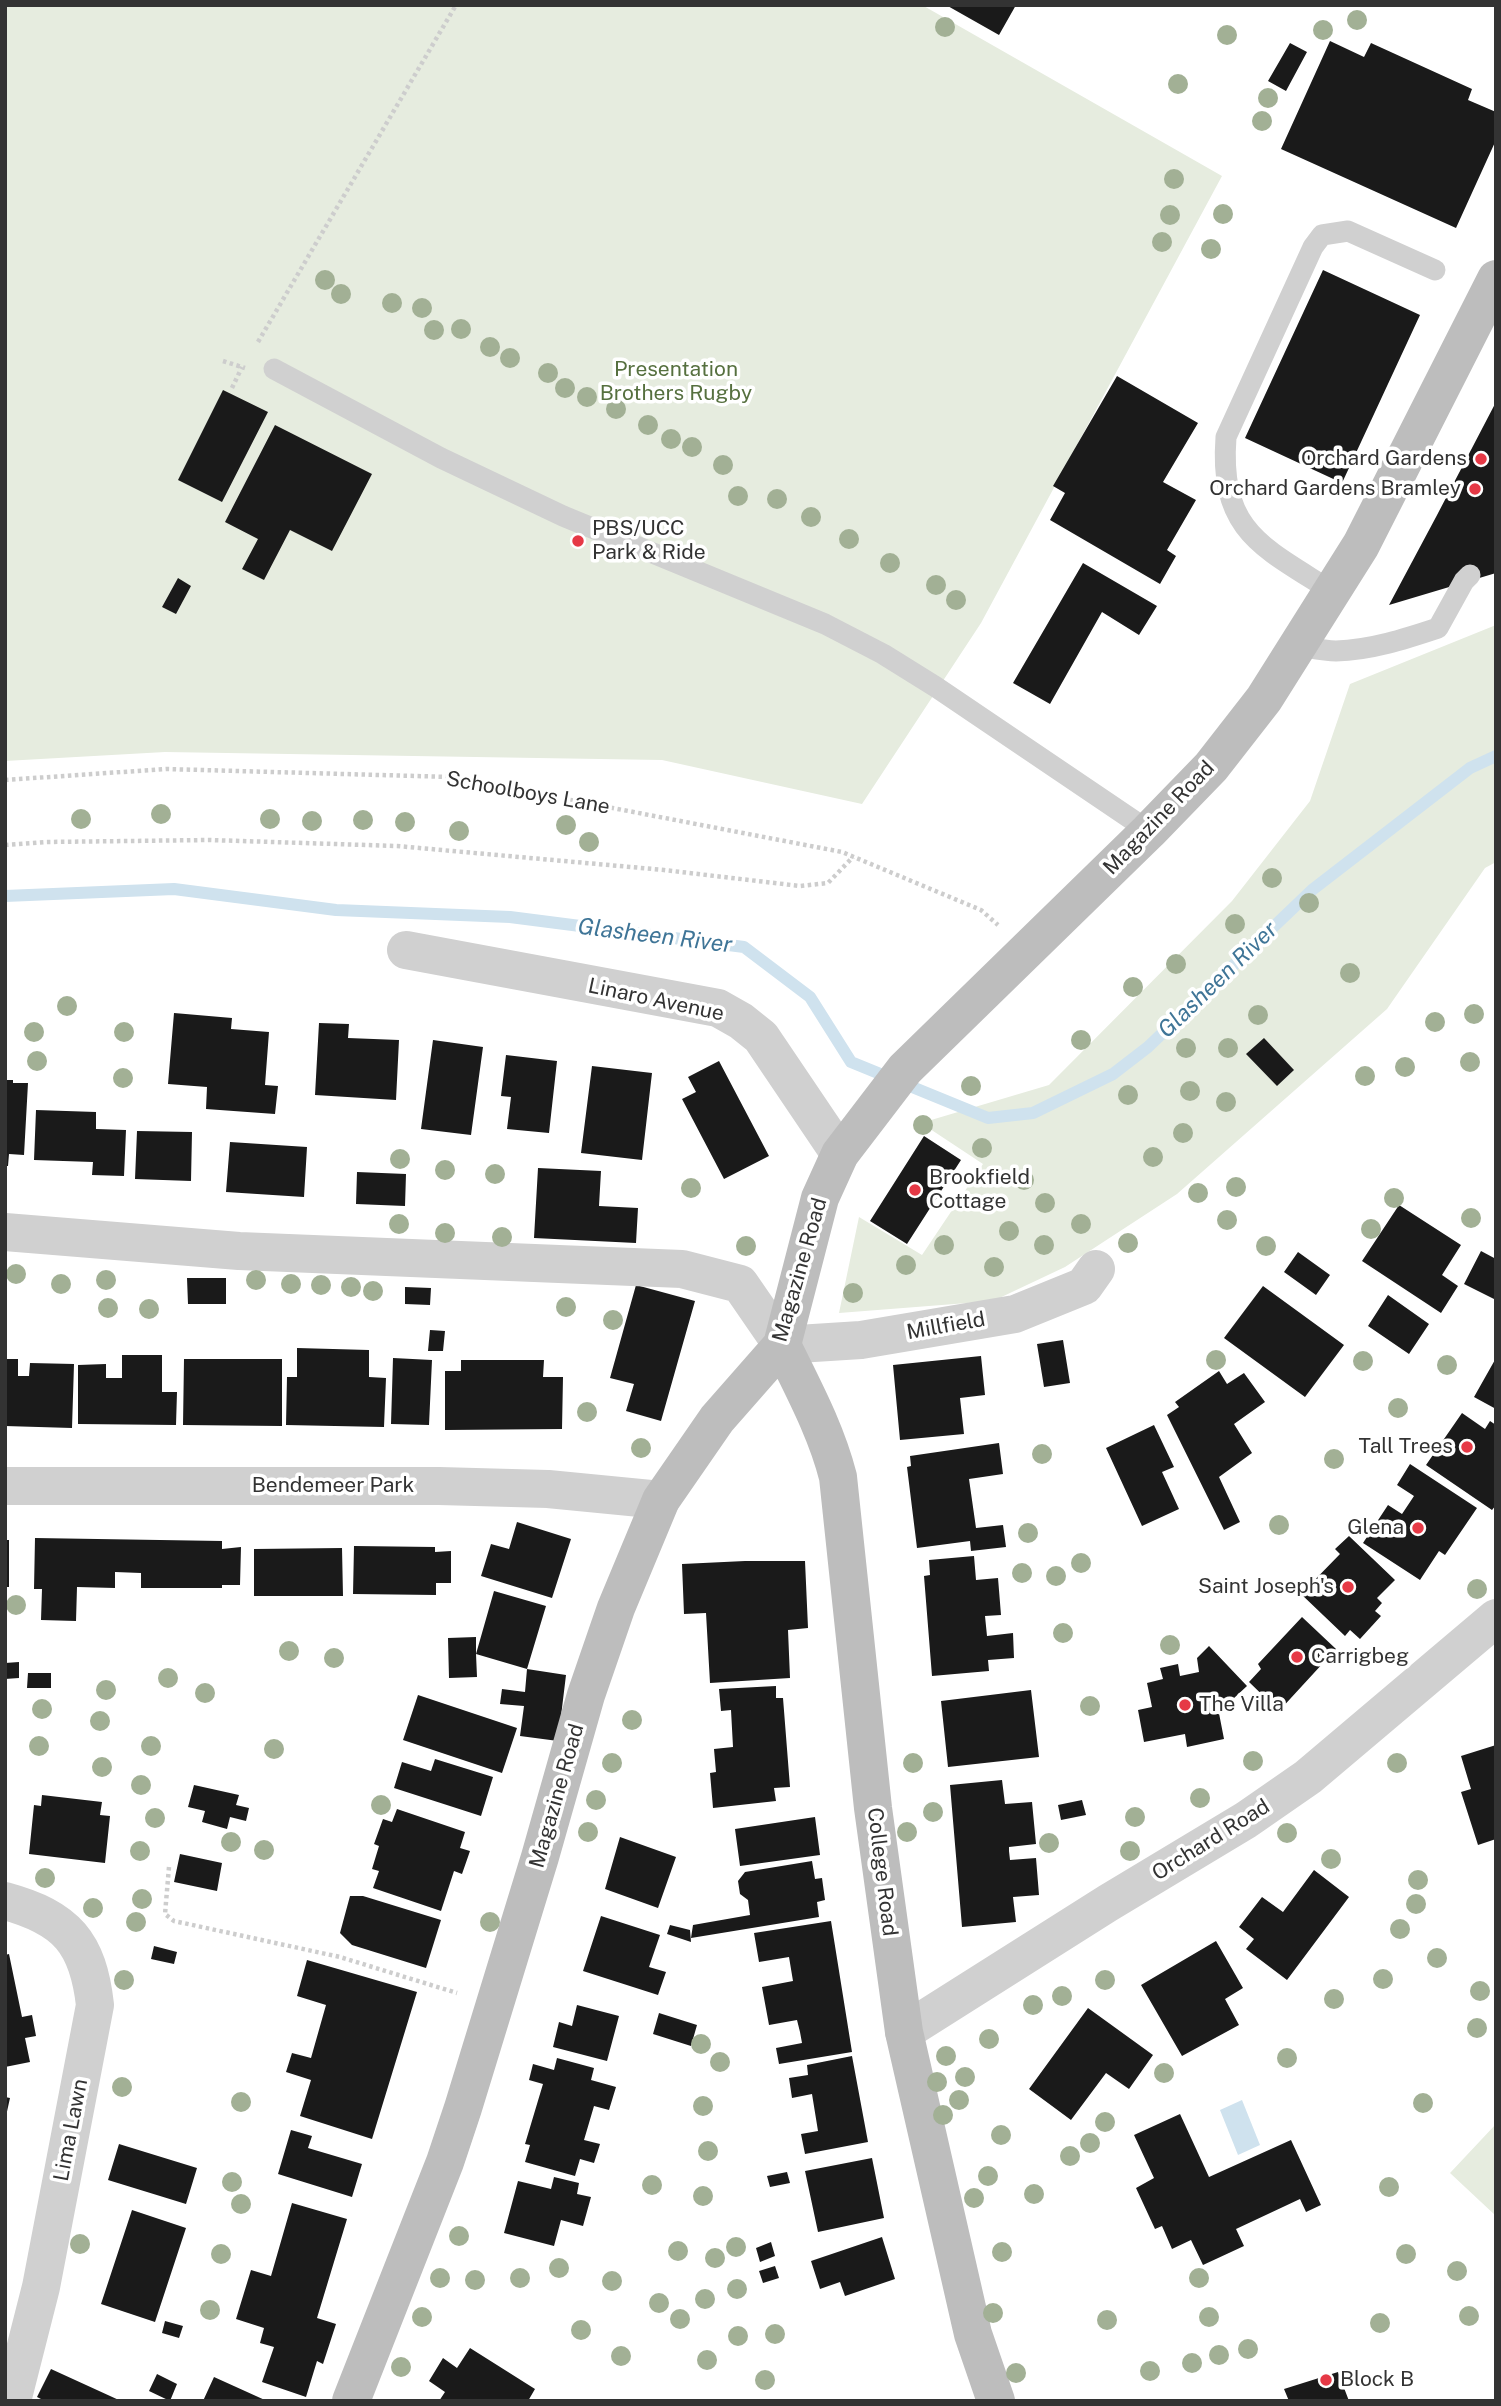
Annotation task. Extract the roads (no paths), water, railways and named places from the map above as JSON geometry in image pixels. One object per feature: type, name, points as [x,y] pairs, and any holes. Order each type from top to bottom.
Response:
[{"type":"main road","name":"Magazine Road","points":[[351,2401],[445,2162],[495,2005],[586,1695],[616,1608],[661,1500],[717,1419],[782,1345],[820,1198],[840,1154],[905,1069],[1149,831],[1231,743],[1264,699],[1333,592],[1386,498],[1496,279]]},
{"type":"main road","name":"College Road","points":[[782,1345],[817,1418],[838,1477],[873,1808],[904,2032],[973,2334],[996,2401]]},
{"type":"street","name":"Linaro Avenue","points":[[406,950],[718,1009],[741,1021],[761,1037],[840,1154]]},
{"type":"street","points":[[5,1232],[239,1251],[682,1269],[740,1283],[782,1345]]},
{"type":"street","name":"Millfield","points":[[782,1345],[861,1340],[1015,1314],[1084,1286],[1096,1269]]},
{"type":"street","name":"Bendemeer Park","points":[[5,1486],[439,1486],[548,1489],[661,1500]]},
{"type":"street","name":"Orchard Road","points":[[904,2032],[1256,1813],[1308,1777],[1496,1618]]},
{"type":"street","name":"Lima Lawn","points":[[5,1902],[37,1912],[74,1939],[86,1957],[92,1978],[95,2006],[41,2287],[12,2401]]},
{"type":"lane","points":[[1333,592],[1261,545],[1242,523],[1229,496],[1224,463],[1226,437],[1313,247],[1322,235],[1348,230],[1435,270]]},
{"type":"lane","points":[[274,369],[441,458],[563,516],[825,624],[883,654],[1149,831]]},
{"type":"lane","points":[[1298,646],[1345,650],[1390,643],[1438,628],[1470,575]]},
{"type":"water","points":[[1242,2100],[1260,2145],[1238,2155],[1220,2110]]},
{"type":"waterway","name":"Glasheen River","points":[[5,896],[174,889],[336,910],[510,917],[744,947],[810,997],[851,1062],[988,1118],[1033,1113],[1113,1074],[1148,1047],[1312,890],[1470,768],[1496,756]]},
{"type":"place","name":"Orchard Gardens","points":[[1481,459]]},
{"type":"place","name":"Orchard Gardens Bramley","points":[[1475,489]]},
{"type":"place","name":"PBS/UCC Park & Ride","points":[[578,541]]},
{"type":"place","name":"Brookfield Cottage","points":[[915,1190]]},
{"type":"place","name":"Tall Trees","points":[[1467,1447]]},
{"type":"place","name":"Glena","points":[[1418,1528]]},
{"type":"place","name":"Saint Joseph's","points":[[1348,1587]]},
{"type":"place","name":"Carrigbeg","points":[[1297,1657]]},
{"type":"place","name":"The Villa","points":[[1185,1705]]},
{"type":"place","name":"Block B","points":[[1326,2380]]},
{"type":"park label","name":"Presentation Brothers Rugby","points":[[676,382]]}]
